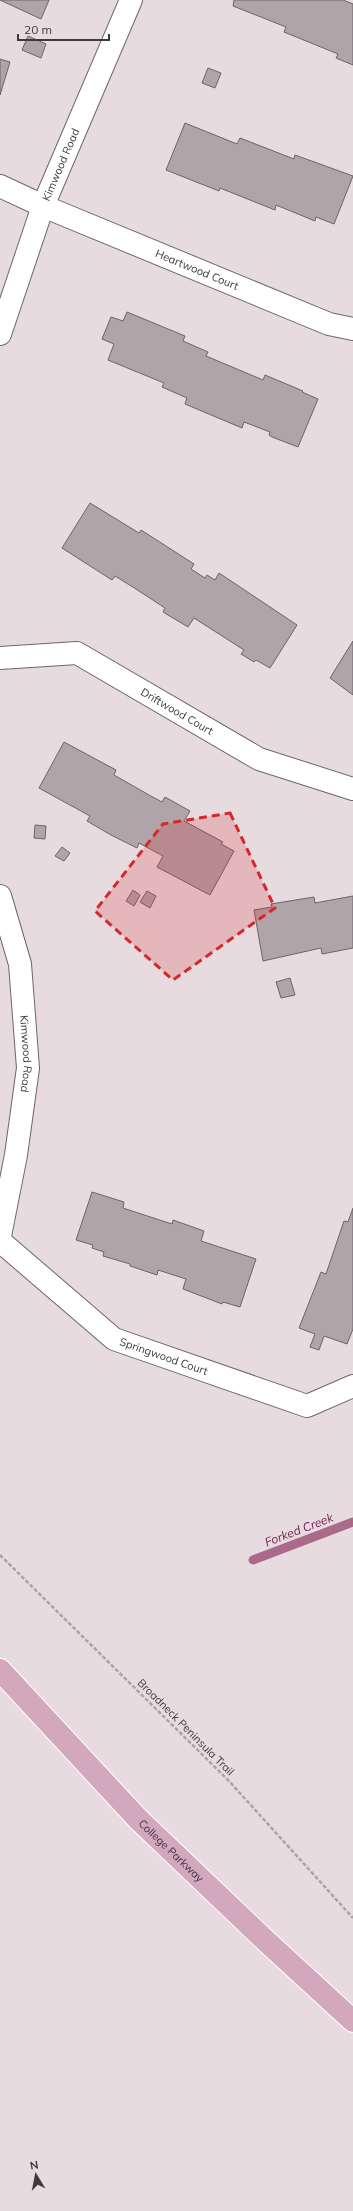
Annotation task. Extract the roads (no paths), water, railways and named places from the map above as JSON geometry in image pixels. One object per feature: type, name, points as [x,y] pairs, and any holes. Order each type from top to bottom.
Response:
[{"type":"main road","name":"College Parkway","points":[[0,1670],[138,1819],[266,1941],[353,2021]]},
{"type":"street","name":"Kimwood Road","points":[[0,334],[43,206],[130,0]]},
{"type":"street","name":"Heartwood Court","points":[[0,186],[43,206],[329,324],[353,329]]},
{"type":"street","name":"Driftwood Court","points":[[0,658],[77,653],[260,759],[353,789]]},
{"type":"street","name":"Kimwood Road","points":[[0,896],[20,964],[28,1068],[16,1155],[0,1236]]},
{"type":"street","name":"Springwood Court","points":[[0,1241],[114,1339],[307,1406],[353,1386]]},
{"type":"waterway","name":"Forked Creek","points":[[253,1560],[353,1522]]}]
